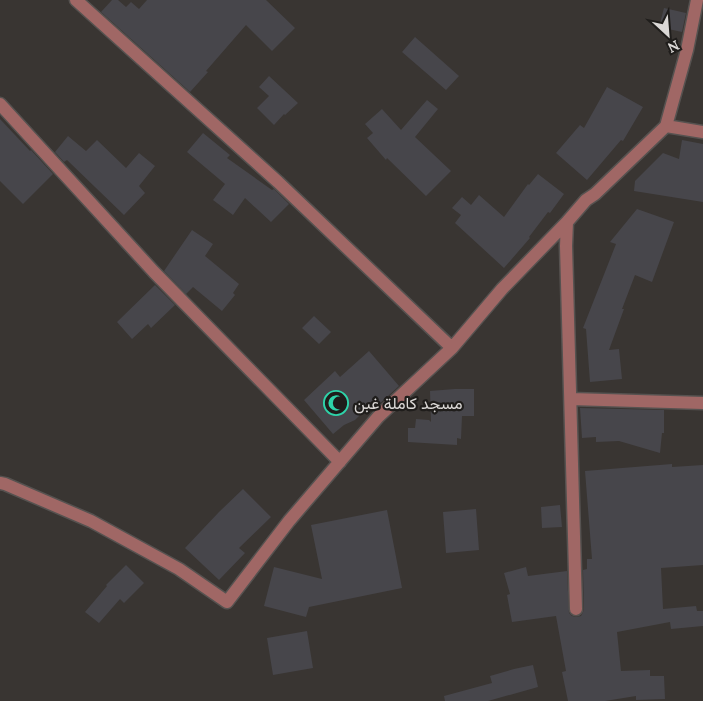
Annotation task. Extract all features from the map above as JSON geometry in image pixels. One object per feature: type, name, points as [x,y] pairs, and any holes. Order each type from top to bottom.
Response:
[{"type":"street","points":[[76,0],[278,182],[452,348]]},
{"type":"street","points":[[0,483],[91,520],[179,569],[227,602],[289,521],[378,417],[452,348],[502,289],[586,200],[595,194],[666,126],[687,50],[697,0]]},
{"type":"street","points":[[0,104],[154,272],[340,462]]},
{"type":"street","points":[[666,126],[703,132]]},
{"type":"street","points":[[567,222],[566,246],[576,609]]},
{"type":"street","points":[[571,398],[703,404]]},
{"type":"building","points":[[112,0],[118,0],[126,7],[131,2],[139,9],[147,0],[266,0],[295,28],[272,51],[246,25],[190,92],[101,12]]},
{"type":"building","points":[[664,8],[686,13],[682,32],[659,27]]},
{"type":"building","points":[[415,37],[459,76],[446,90],[402,52]]},
{"type":"building","points":[[269,76],[298,103],[274,125],[257,108],[269,96],[259,87]]},
{"type":"building","points":[[607,87],[643,107],[623,141],[621,140],[587,180],[556,153],[580,125],[584,128]]},
{"type":"building","points":[[427,100],[438,109],[415,137],[451,171],[426,196],[387,158],[386,160],[367,138],[373,133],[365,124],[382,109],[401,130]]},
{"type":"building","points":[[0,119],[53,174],[23,204],[0,181]]},
{"type":"building","points":[[203,133],[230,155],[227,158],[272,190],[274,189],[289,204],[271,222],[245,198],[233,215],[213,200],[225,184],[187,152]]},
{"type":"building","points":[[68,136],[86,151],[97,140],[126,168],[139,153],[155,166],[139,186],[145,193],[124,215],[67,160],[64,162],[55,152]]},
{"type":"building","points":[[682,140],[703,144],[703,202],[634,191],[635,181],[663,153],[679,159]]},
{"type":"building","points":[[538,174],[564,194],[504,268],[455,223],[461,215],[452,208],[462,197],[471,205],[479,195],[504,217],[528,184]]},
{"type":"building","points":[[637,209],[674,222],[652,282],[635,275],[622,309],[624,309],[609,350],[619,349],[622,379],[590,382],[586,329],[583,328],[616,244],[610,242]]},
{"type":"building","points":[[192,230],[213,244],[205,256],[239,284],[233,293],[235,295],[222,311],[193,287],[186,294],[164,271]]},
{"type":"building","points":[[155,285],[175,305],[151,328],[148,324],[132,339],[117,322]]},
{"type":"building","points":[[314,316],[331,332],[319,344],[302,328]]},
{"type":"building","points":[[369,351],[399,386],[377,406],[373,402],[355,420],[344,425],[333,434],[304,400],[335,371],[340,377]]},
{"type":"building","points":[[474,389],[474,416],[462,416],[461,439],[457,438],[457,445],[408,442],[408,428],[415,428],[416,419],[429,420],[431,422],[430,391]]},
{"type":"building","points":[[580,408],[664,410],[664,433],[662,433],[660,453],[619,441],[596,442],[596,437],[582,438]]},
{"type":"building","points":[[672,464],[672,467],[703,465],[703,565],[661,568],[663,609],[696,606],[697,611],[703,611],[703,626],[671,629],[670,622],[617,632],[621,671],[650,670],[650,676],[664,676],[665,699],[636,700],[636,696],[605,701],[568,701],[562,672],[566,671],[556,616],[512,622],[507,595],[510,594],[504,573],[526,567],[528,576],[567,571],[569,613],[576,617],[581,616],[584,609],[583,570],[587,569],[587,559],[592,559],[585,471]]},
{"type":"building","points":[[243,489],[271,517],[239,548],[245,553],[219,580],[185,548]]},
{"type":"building","points":[[560,505],[562,527],[542,528],[541,507]]},
{"type":"building","points":[[476,509],[479,550],[446,553],[443,512]]},
{"type":"building","points":[[387,510],[402,588],[309,607],[306,617],[264,606],[274,567],[322,579],[311,525]]},
{"type":"building","points":[[126,565],[144,583],[124,603],[120,599],[99,623],[85,612],[106,585]]},
{"type":"building","points":[[307,631],[313,668],[273,675],[267,638]]},
{"type":"building","points":[[533,665],[538,687],[488,701],[445,701],[444,696],[492,683],[490,676]]},
{"type":"place","name":"مسجد كاملة غبن","points":[[336,403]]}]
